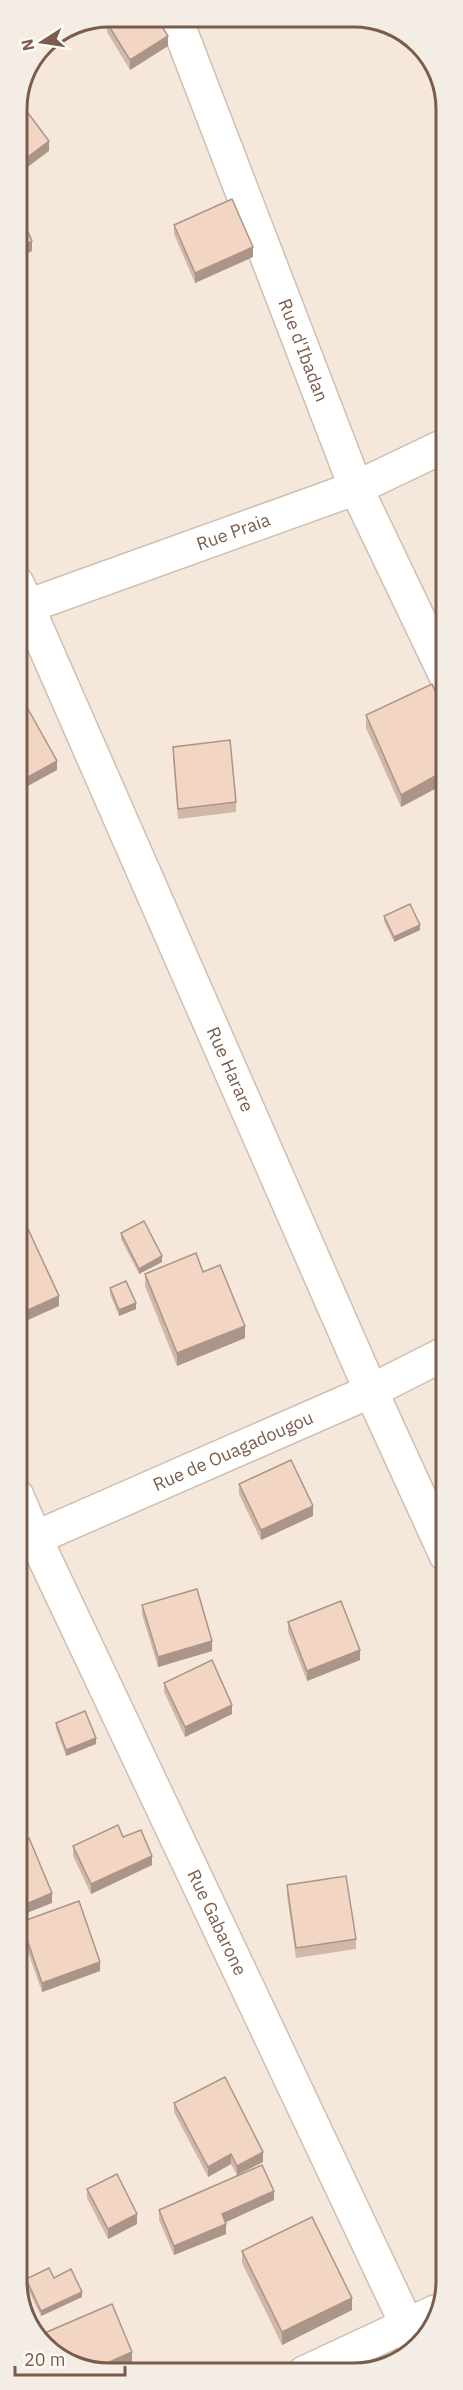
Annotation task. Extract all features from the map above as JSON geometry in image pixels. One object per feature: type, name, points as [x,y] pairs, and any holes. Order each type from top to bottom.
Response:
[{"type":"street","name":"Rue d'Ibadan","points":[[179,27],[356,488],[436,655]]},
{"type":"street","name":"Rue Praia","points":[[27,598],[356,488],[436,450]]},
{"type":"street","name":"Rue Harare","points":[[27,616],[436,1533]]},
{"type":"street","name":"Rue de Ouagadougou","points":[[27,1542],[371,1391],[436,1358]]},
{"type":"street","name":"Rue Gabarone","points":[[27,1544],[419,2328]]},
{"type":"street","points":[[330,2363],[419,2328]]},
{"type":"shaded area","points":[[109,27],[354,27],[370,29],[386,33],[412,51],[428,73],[435,98],[436,2281],[432,2307],[416,2335],[390,2355],[365,2362],[109,2363],[83,2359],[59,2346],[41,2327],[31,2307],[28,2292],[27,103],[36,72],[72,72],[72,36],[83,31]]},
{"type":"building","points":[[109,27],[162,27],[168,36],[130,60]]},
{"type":"building","points":[[27,112],[49,141],[27,158]]},
{"type":"building","points":[[232,199],[253,247],[195,273],[174,225]]},
{"type":"building","points":[[27,230],[32,241],[27,244]]},
{"type":"building","points":[[432,684],[436,692],[436,776],[401,795],[366,715]]},
{"type":"building","points":[[27,707],[57,761],[27,778]]},
{"type":"building","points":[[230,740],[236,802],[178,809],[173,747]]},
{"type":"building","points":[[410,904],[420,925],[394,937],[384,916]]},
{"type":"building","points":[[144,1221],[162,1256],[139,1269],[121,1233]]},
{"type":"building","points":[[27,1229],[59,1296],[27,1310]]},
{"type":"building","points":[[196,1253],[203,1272],[220,1265],[245,1326],[177,1353],[145,1274]]},
{"type":"building","points":[[126,1281],[136,1303],[119,1310],[110,1288]]},
{"type":"building","points":[[291,1460],[313,1506],[261,1530],[239,1484]]},
{"type":"building","points":[[197,1589],[212,1641],[158,1657],[142,1605]]},
{"type":"building","points":[[341,1601],[360,1650],[307,1671],[288,1622]]},
{"type":"building","points":[[212,1660],[232,1705],[185,1727],[164,1683]]},
{"type":"building","points":[[85,1711],[96,1738],[66,1750],[56,1723]]},
{"type":"building","points":[[118,1825],[123,1837],[141,1830],[152,1856],[91,1884],[73,1846]]},
{"type":"building","points":[[29,1838],[52,1893],[27,1904],[27,1839]]},
{"type":"building","points":[[346,1876],[356,1939],[296,1948],[287,1885]]},
{"type":"building","points":[[79,1901],[100,1962],[42,1983],[27,1939],[27,1920]]},
{"type":"building","points":[[225,2077],[263,2152],[237,2166],[231,2154],[208,2167],[174,2103]]},
{"type":"building","points":[[262,2165],[274,2191],[222,2214],[226,2224],[174,2246],[159,2210]]},
{"type":"building","points":[[117,2174],[137,2214],[108,2229],[87,2189]]},
{"type":"building","points":[[312,2217],[352,2298],[282,2332],[242,2251]]},
{"type":"building","points":[[49,2268],[54,2278],[71,2269],[82,2292],[41,2311],[27,2279]]},
{"type":"building","points":[[112,2304],[132,2352],[108,2363],[83,2359],[59,2346],[46,2333]]}]
